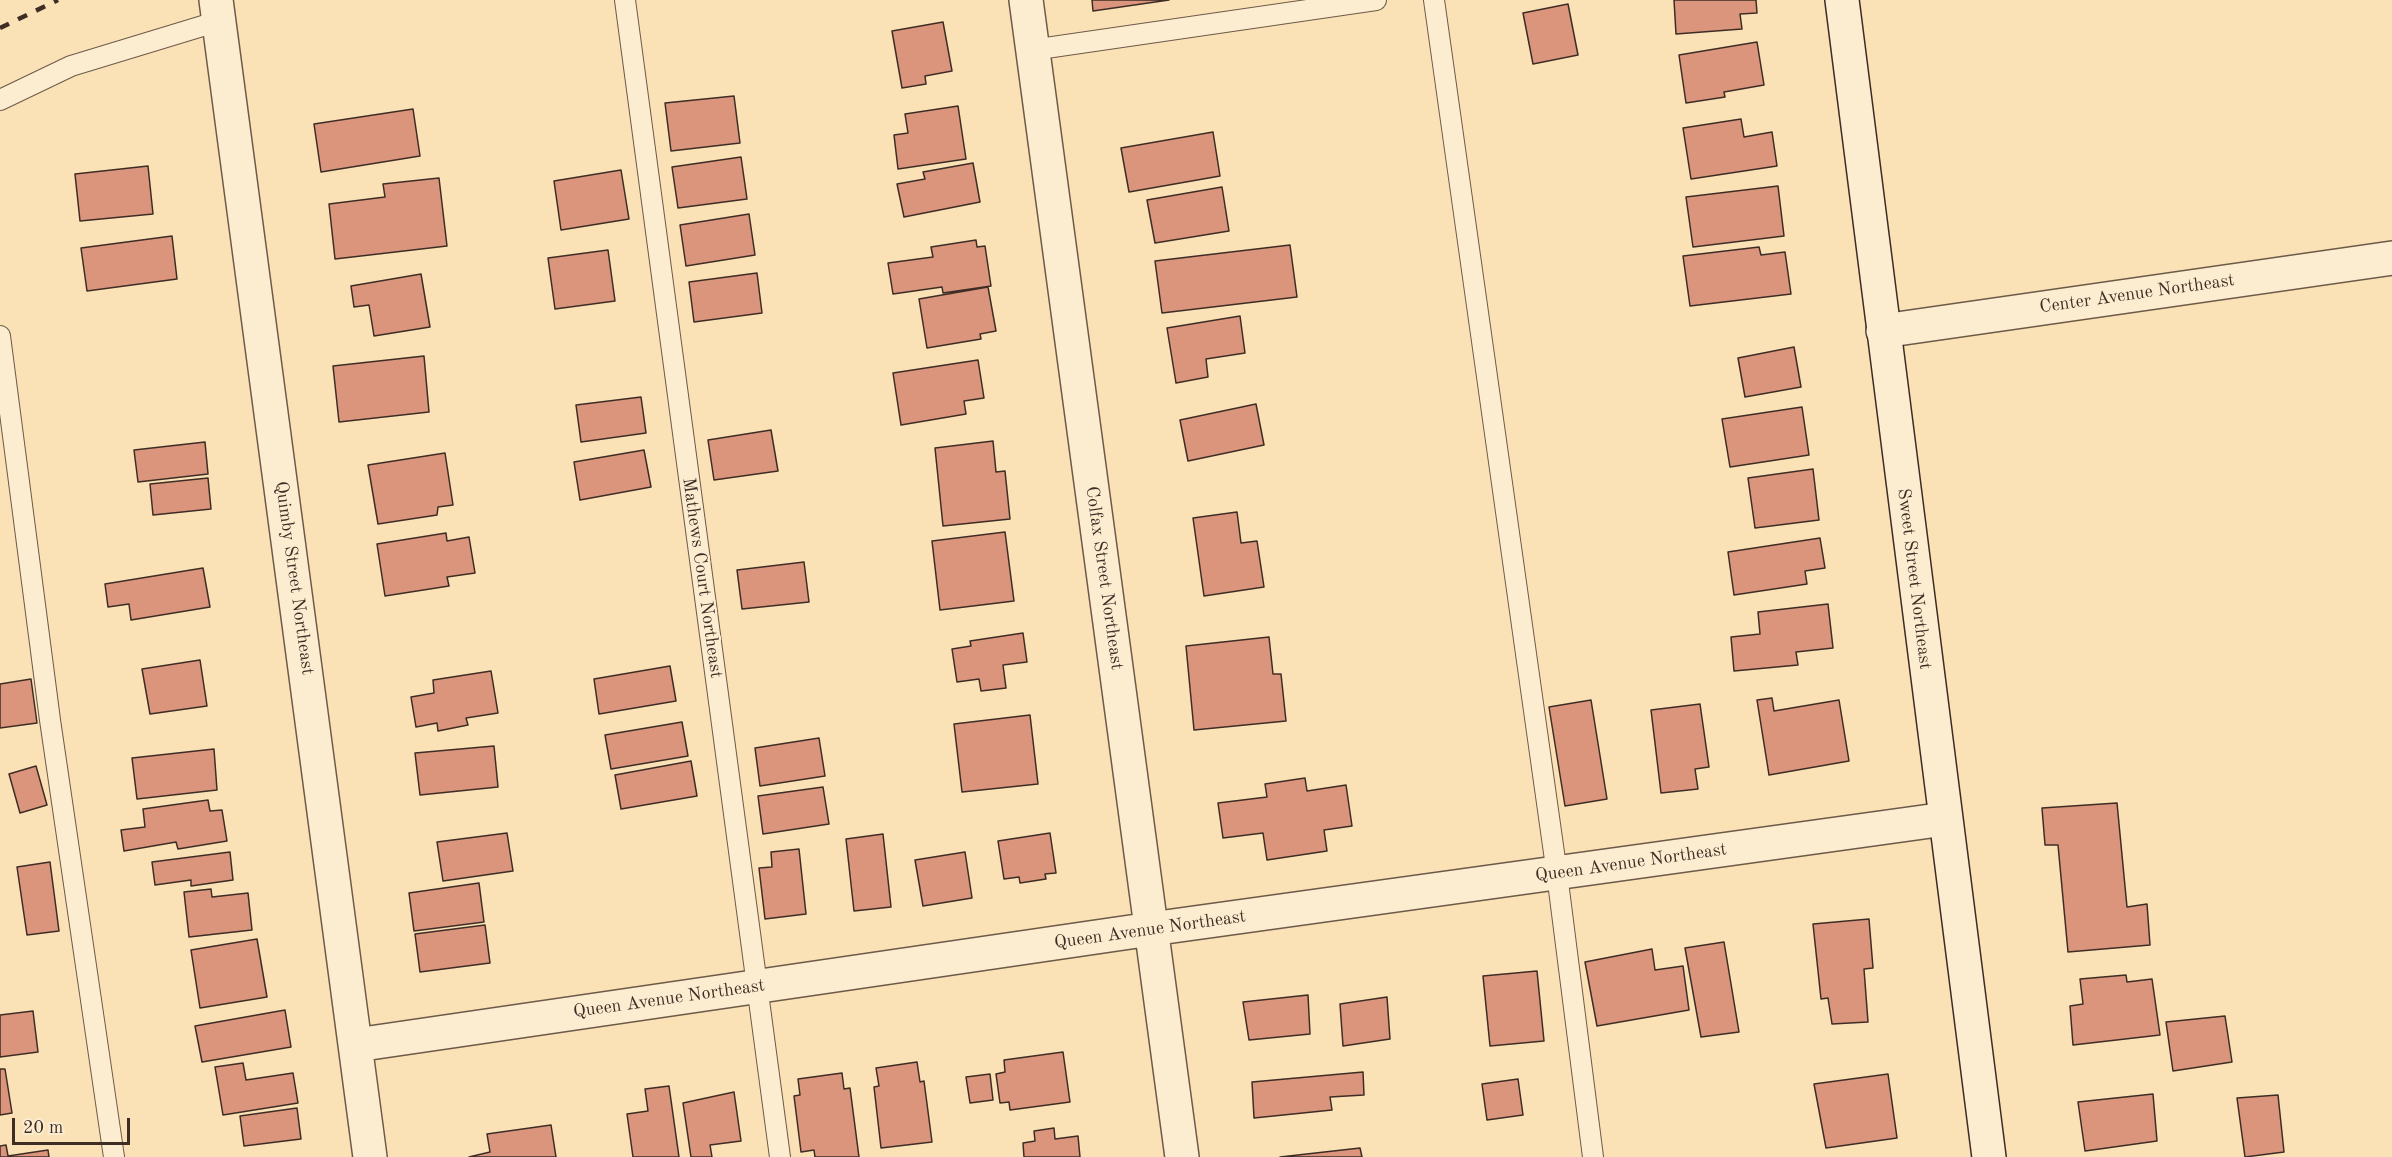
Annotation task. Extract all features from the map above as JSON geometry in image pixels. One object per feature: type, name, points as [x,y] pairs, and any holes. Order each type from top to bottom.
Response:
[{"type":"street","name":"Colfax Street Northeast","points":[[1026,0],[1182,1157]]},
{"type":"street","name":"Sweet Street Northeast","points":[[1842,0],[1944,819],[1989,1157]]},
{"type":"street","name":"Quimby Street Northeast","points":[[218,10],[370,1157]]},
{"type":"street","name":"Center Avenue Northeast","points":[[1883,332],[2392,258]]},
{"type":"street","name":"Queen Avenue Northeast","points":[[356,1045],[1151,929],[1944,819]]},
{"type":"lane","name":"Mathews Court Northeast","points":[[624,0],[780,1157]]},
{"type":"lane","points":[[1032,50],[1376,0]]},
{"type":"lane","points":[[1434,0],[1557,874],[1593,1157]]},
{"type":"lane","points":[[0,100],[71,66],[218,10]]},
{"type":"lane","points":[[0,336],[50,720],[114,1157]]},
{"type":"building","points":[[1092,0],[1169,0],[1093,11]]},
{"type":"building","points":[[1674,0],[1756,0],[1757,13],[1740,14],[1742,29],[1676,34]]},
{"type":"building","points":[[1568,4],[1578,55],[1533,64],[1523,13]]},
{"type":"building","points":[[943,22],[952,71],[925,76],[926,84],[902,88],[892,31]]},
{"type":"building","points":[[1757,42],[1764,85],[1724,92],[1725,97],[1686,103],[1679,55]]},
{"type":"building","points":[[734,96],[740,143],[671,151],[665,103]]},
{"type":"building","points":[[958,106],[966,159],[898,169],[894,135],[908,133],[905,114]]},
{"type":"building","points":[[413,109],[420,156],[321,172],[314,124]]},
{"type":"building","points":[[1741,119],[1744,137],[1772,132],[1777,166],[1691,179],[1683,128]]},
{"type":"building","points":[[1213,132],[1220,176],[1129,192],[1121,148]]},
{"type":"building","points":[[741,157],[747,199],[678,208],[672,167]]},
{"type":"building","points":[[973,163],[980,202],[904,217],[897,184],[925,179],[923,172]]},
{"type":"building","points":[[148,166],[153,214],[80,221],[75,174]]},
{"type":"building","points":[[621,170],[629,219],[561,230],[554,181]]},
{"type":"building","points":[[439,178],[447,246],[335,259],[329,204],[385,197],[383,184]]},
{"type":"building","points":[[1778,186],[1784,236],[1693,247],[1686,197]]},
{"type":"building","points":[[1222,187],[1229,231],[1155,243],[1147,200]]},
{"type":"building","points":[[749,214],[755,255],[686,266],[680,225]]},
{"type":"building","points":[[172,236],[177,279],[87,291],[81,248]]},
{"type":"building","points":[[976,240],[977,247],[985,246],[991,286],[943,293],[942,287],[893,294],[888,263],[933,257],[931,247]]},
{"type":"building","points":[[1290,245],[1297,297],[1162,313],[1155,261]]},
{"type":"building","points":[[1759,247],[1761,255],[1785,252],[1791,294],[1690,306],[1683,256]]},
{"type":"building","points":[[608,250],[615,301],[555,309],[548,258]]},
{"type":"building","points":[[757,273],[762,313],[694,322],[689,282]]},
{"type":"building","points":[[421,274],[430,327],[374,336],[369,305],[354,307],[351,286]]},
{"type":"building","points":[[988,287],[996,331],[980,334],[981,339],[927,348],[919,299]]},
{"type":"building","points":[[1240,316],[1245,353],[1206,359],[1208,377],[1176,383],[1167,328]]},
{"type":"building","points":[[1794,347],[1801,387],[1745,397],[1738,358]]},
{"type":"building","points":[[424,356],[429,412],[339,422],[333,366]]},
{"type":"building","points":[[978,360],[984,398],[964,401],[966,414],[901,425],[893,373]]},
{"type":"building","points":[[641,397],[646,433],[581,442],[576,405]]},
{"type":"building","points":[[1256,404],[1264,445],[1188,461],[1180,420]]},
{"type":"building","points":[[1802,407],[1809,455],[1730,467],[1722,419]]},
{"type":"building","points":[[771,430],[778,471],[714,480],[708,440]]},
{"type":"building","points":[[993,441],[996,472],[1005,471],[1010,519],[943,526],[935,448]]},
{"type":"building","points":[[205,442],[208,474],[138,482],[134,450]]},
{"type":"building","points":[[644,450],[651,487],[580,500],[574,462]]},
{"type":"building","points":[[445,453],[453,505],[438,507],[437,515],[378,524],[368,465]]},
{"type":"building","points":[[1813,469],[1819,520],[1755,528],[1748,478]]},
{"type":"building","points":[[208,478],[211,509],[153,515],[150,484]]},
{"type":"building","points":[[1237,512],[1241,543],[1257,541],[1264,587],[1204,596],[1193,518]]},
{"type":"building","points":[[1005,532],[1014,601],[940,610],[932,541]]},
{"type":"building","points":[[446,533],[447,541],[469,537],[475,573],[447,577],[449,586],[385,596],[377,544]]},
{"type":"building","points":[[1820,538],[1825,568],[1805,571],[1807,584],[1734,595],[1728,552]]},
{"type":"building","points":[[804,562],[809,602],[742,609],[737,570]]},
{"type":"building","points":[[203,568],[210,607],[131,620],[129,604],[108,607],[105,584]]},
{"type":"building","points":[[1828,604],[1833,648],[1796,652],[1798,665],[1734,671],[1731,637],[1760,634],[1758,612]]},
{"type":"building","points":[[1023,633],[1027,662],[1003,665],[1006,688],[981,691],[979,679],[957,682],[952,649],[971,646],[970,641]]},
{"type":"building","points":[[1269,637],[1273,674],[1281,674],[1286,721],[1194,730],[1186,646]]},
{"type":"building","points":[[200,660],[207,706],[150,714],[142,669]]},
{"type":"building","points":[[670,666],[676,701],[599,714],[594,679]]},
{"type":"building","points":[[491,671],[498,713],[466,718],[468,725],[438,731],[437,723],[416,727],[411,697],[434,693],[433,680]]},
{"type":"building","points":[[31,679],[37,723],[0,728],[0,684]]},
{"type":"building","points":[[1772,698],[1774,711],[1839,700],[1849,761],[1769,775],[1757,700]]},
{"type":"building","points":[[1591,700],[1607,799],[1565,806],[1549,707]]},
{"type":"building","points":[[1700,704],[1709,767],[1695,769],[1698,789],[1661,793],[1651,710]]},
{"type":"building","points":[[1030,715],[1038,784],[962,792],[954,724]]},
{"type":"building","points":[[682,722],[688,756],[611,769],[605,735]]},
{"type":"building","points":[[819,738],[825,776],[760,786],[755,748]]},
{"type":"building","points":[[494,746],[498,787],[420,795],[415,753]]},
{"type":"building","points":[[214,749],[217,790],[137,799],[132,758]]},
{"type":"building","points":[[691,761],[697,796],[621,809],[615,775]]},
{"type":"building","points":[[36,766],[47,805],[20,813],[9,774]]},
{"type":"building","points":[[1305,778],[1307,791],[1346,785],[1352,826],[1324,830],[1327,851],[1267,860],[1263,833],[1223,838],[1218,803],[1267,797],[1265,784]]},
{"type":"building","points":[[823,787],[829,824],[763,834],[758,796]]},
{"type":"building","points":[[208,800],[210,811],[222,810],[227,841],[178,849],[176,842],[124,851],[121,830],[145,827],[143,809]]},
{"type":"building","points":[[2117,803],[2127,907],[2147,904],[2150,945],[2068,952],[2058,845],[2045,845],[2042,808]]},
{"type":"building","points":[[507,833],[513,871],[443,881],[437,842]]},
{"type":"building","points":[[1050,833],[1056,873],[1045,874],[1046,879],[1020,883],[1019,877],[1004,879],[998,841]]},
{"type":"building","points":[[883,834],[891,907],[854,911],[846,839]]},
{"type":"building","points":[[799,849],[806,914],[765,919],[759,868],[772,867],[771,852]]},
{"type":"building","points":[[230,852],[233,880],[191,886],[191,880],[155,885],[152,862]]},
{"type":"building","points":[[965,852],[972,898],[923,906],[915,860]]},
{"type":"building","points":[[50,862],[59,931],[27,935],[17,867]]},
{"type":"building","points":[[479,883],[484,922],[414,931],[409,893]]},
{"type":"building","points":[[211,889],[212,897],[248,893],[252,930],[189,937],[184,892]]},
{"type":"building","points":[[1869,919],[1873,968],[1864,969],[1868,1022],[1832,1024],[1828,998],[1821,999],[1813,924]]},
{"type":"building","points":[[485,925],[490,963],[420,972],[415,934]]},
{"type":"building","points":[[257,939],[267,997],[200,1008],[191,950]]},
{"type":"building","points":[[1724,942],[1739,1032],[1701,1037],[1685,948]]},
{"type":"building","points":[[1652,949],[1655,970],[1683,966],[1689,1010],[1597,1026],[1585,962]]},
{"type":"building","points":[[1537,971],[1544,1041],[1490,1046],[1483,976]]},
{"type":"building","points":[[2126,975],[2127,982],[2152,979],[2160,1035],[2073,1045],[2070,1006],[2083,1004],[2080,979]]},
{"type":"building","points":[[1308,995],[1310,1034],[1249,1040],[1243,1002]]},
{"type":"building","points":[[1387,997],[1390,1039],[1343,1046],[1340,1004]]},
{"type":"building","points":[[285,1010],[291,1047],[202,1062],[195,1026]]},
{"type":"building","points":[[33,1011],[38,1052],[0,1057],[0,1015]]},
{"type":"building","points":[[2225,1016],[2232,1062],[2173,1071],[2166,1022]]},
{"type":"building","points":[[1063,1052],[1070,1102],[1010,1110],[1009,1102],[1000,1103],[996,1074],[1005,1072],[1004,1060]]},
{"type":"building","points":[[917,1062],[920,1082],[924,1081],[932,1142],[881,1148],[874,1087],[879,1086],[876,1068]]},
{"type":"building","points":[[243,1063],[246,1080],[293,1073],[298,1103],[223,1115],[215,1067]]},
{"type":"building","points":[[0,1069],[5,1069],[12,1113],[0,1115]]},
{"type":"building","points":[[1363,1072],[1364,1095],[1330,1097],[1332,1110],[1254,1118],[1252,1082]]},
{"type":"building","points":[[842,1073],[844,1089],[850,1088],[859,1157],[815,1157],[814,1150],[801,1152],[794,1096],[800,1095],[798,1079]]},
{"type":"building","points":[[990,1074],[993,1100],[970,1103],[966,1077]]},
{"type":"building","points":[[1888,1074],[1897,1138],[1826,1148],[1814,1084]]},
{"type":"building","points":[[1518,1079],[1523,1115],[1487,1120],[1482,1084]]},
{"type":"building","points":[[669,1086],[679,1157],[633,1157],[627,1114],[648,1111],[645,1089]]},
{"type":"building","points":[[734,1092],[741,1141],[710,1145],[712,1157],[691,1157],[683,1103]]},
{"type":"building","points":[[2153,1094],[2157,1141],[2085,1151],[2078,1102]]},
{"type":"building","points":[[2278,1095],[2284,1152],[2245,1157],[2237,1098]]},
{"type":"building","points":[[297,1108],[301,1139],[244,1146],[240,1116]]},
{"type":"building","points":[[551,1125],[556,1157],[469,1157],[490,1152],[487,1134]]},
{"type":"building","points":[[1054,1128],[1055,1139],[1078,1136],[1080,1157],[1024,1157],[1023,1143],[1035,1141],[1034,1131]]},
{"type":"building","points":[[6,1145],[8,1156],[48,1150],[49,1157],[0,1157],[0,1146]]},
{"type":"building","points":[[1360,1148],[1362,1157],[1280,1157]]},
{"type":"railway","points":[[0,28],[58,0]]}]
